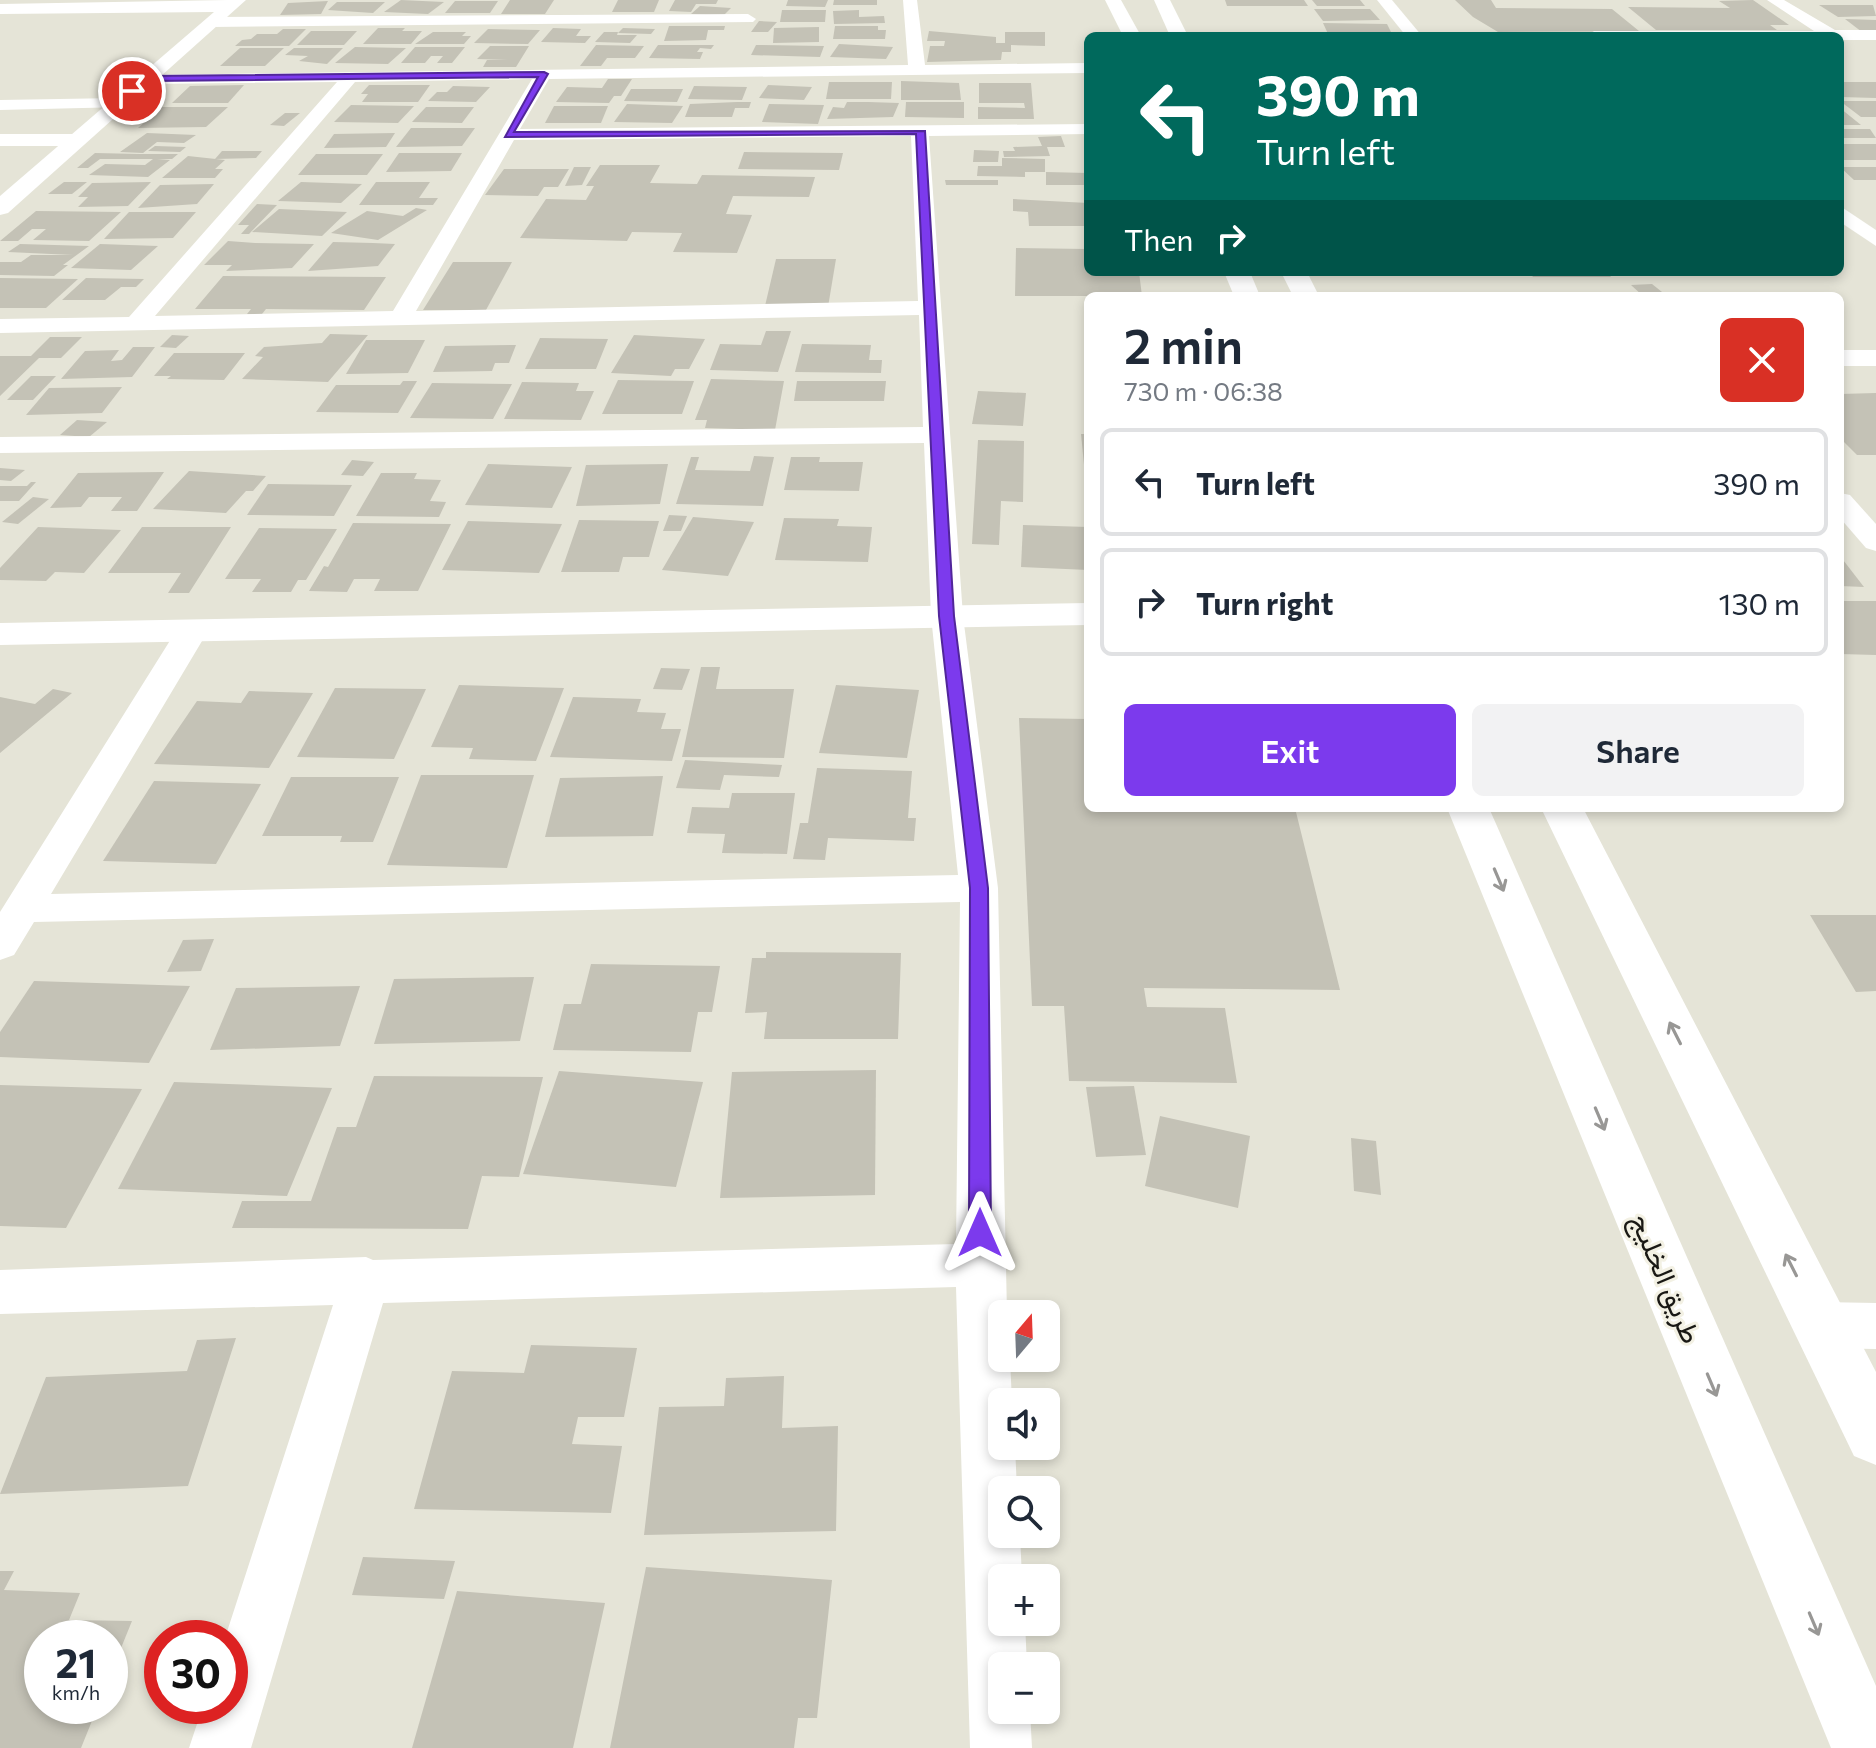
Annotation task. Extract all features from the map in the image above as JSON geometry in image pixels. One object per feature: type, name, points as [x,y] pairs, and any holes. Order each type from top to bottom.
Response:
[{"type":"street","points":[[211,22],[747,26],[753,0]]},
{"type":"street","points":[[910,0],[917,70]]},
{"type":"street","points":[[1113,0],[1130,32]]},
{"type":"street","points":[[1162,0],[1177,32]]},
{"type":"street","points":[[1384,0],[1411,32]]},
{"type":"street","points":[[1774,0],[1827,32]]},
{"type":"street","points":[[0,9],[46,4],[233,4]]},
{"type":"street","points":[[0,208],[233,4]]},
{"type":"street","points":[[1844,36],[1876,35]]},
{"type":"street","points":[[1844,42],[1864,54]]},
{"type":"street","points":[[146,79],[544,74],[738,65],[917,70],[1084,68]]},
{"type":"street","points":[[402,315],[544,74]]},
{"type":"street","points":[[137,322],[351,76]]},
{"type":"street","points":[[0,105],[118,103]]},
{"type":"street","points":[[508,135],[1084,129]]},
{"type":"street","points":[[920,131],[947,616],[979,888],[980,1265],[1001,1748]]},
{"type":"street","points":[[0,140],[77,140]]},
{"type":"street","points":[[1844,219],[1876,222]]},
{"type":"street","points":[[1844,219],[1876,240]]},
{"type":"street","points":[[0,326],[402,315],[930,308]]},
{"type":"street","points":[[1844,358],[1876,358]]},
{"type":"street","points":[[0,445],[937,435]]},
{"type":"street","points":[[1844,505],[1874,537]]},
{"type":"street","points":[[0,634],[1084,614]]},
{"type":"street","points":[[0,945],[192,631]]},
{"type":"street","name":"طريق الخليج","points":[[1470,812],[1867,1748]]},
{"type":"street","points":[[1564,812],[1876,1435]]},
{"type":"street","points":[[23,908],[979,888]]},
{"type":"street","points":[[0,1292],[366,1279],[980,1265]]},
{"type":"street","points":[[220,1748],[366,1279]]},
{"type":"street","points":[[1821,1325],[1876,1326]]},
{"type":"building","points":[[401,0],[444,2],[428,14],[384,12]]},
{"type":"building","points":[[510,0],[554,0],[545,14],[501,14]]},
{"type":"building","points":[[618,0],[659,0],[654,12],[612,12]]},
{"type":"building","points":[[675,0],[718,0],[716,4],[696,4],[691,12],[669,11]]},
{"type":"building","points":[[788,0],[828,0],[825,7],[786,6]]},
{"type":"building","points":[[834,0],[877,0],[877,5],[833,5]]},
{"type":"building","points":[[1225,0],[1304,0],[1308,6],[1227,6]]},
{"type":"building","points":[[1312,0],[1360,0],[1365,6],[1317,6]]},
{"type":"building","points":[[1455,0],[1491,0],[1496,8],[1612,9],[1639,31],[1498,32],[1473,17]]},
{"type":"building","points":[[1753,0],[1789,25],[1770,25],[1777,30],[1656,30],[1628,7],[1730,8],[1719,1]]},
{"type":"building","points":[[328,1],[321,14],[280,15],[288,3]]},
{"type":"building","points":[[455,1],[498,1],[490,13],[445,13]]},
{"type":"building","points":[[337,2],[385,2],[373,13],[328,10]]},
{"type":"building","points":[[1819,5],[1873,5],[1876,16],[1838,17]]},
{"type":"building","points":[[700,6],[731,8],[723,16],[691,14]]},
{"type":"building","points":[[1314,9],[1370,9],[1380,20],[1323,21]]},
{"type":"building","points":[[782,10],[826,10],[825,22],[780,22]]},
{"type":"building","points":[[859,10],[859,17],[884,16],[885,23],[834,24],[833,11]]},
{"type":"building","points":[[1845,19],[1876,20],[1876,32],[1862,32]]},
{"type":"building","points":[[759,21],[777,22],[768,32],[751,32]]},
{"type":"building","points":[[1323,23],[1387,24],[1391,32],[1327,32]]},
{"type":"building","points":[[669,26],[725,26],[724,30],[708,30],[706,40],[664,41]]},
{"type":"building","points":[[835,26],[878,26],[878,30],[886,30],[885,39],[833,39]]},
{"type":"building","points":[[819,27],[819,42],[773,43],[774,28]]},
{"type":"building","points":[[378,28],[422,31],[411,44],[363,44]]},
{"type":"building","points":[[553,28],[581,29],[576,36],[591,36],[585,43],[541,42]]},
{"type":"building","points":[[623,28],[655,29],[651,34],[618,33]]},
{"type":"building","points":[[283,29],[306,29],[289,46],[235,46],[257,34],[277,34]]},
{"type":"building","points":[[488,29],[540,30],[528,44],[474,43]]},
{"type":"building","points":[[311,31],[357,31],[344,45],[297,45]]},
{"type":"building","points":[[929,31],[996,37],[996,43],[1005,43],[1005,32],[1045,32],[1045,46],[1011,45],[1011,52],[1002,52],[1001,60],[927,62],[930,46],[944,46],[945,41],[927,41]]},
{"type":"building","points":[[433,32],[466,32],[462,36],[471,36],[464,44],[415,44]]},
{"type":"building","points":[[604,32],[637,35],[630,43],[595,42]]},
{"type":"building","points":[[839,44],[893,47],[886,59],[830,57]]},
{"type":"building","points":[[596,45],[644,46],[635,58],[607,58],[601,66],[580,66]]},
{"type":"building","points":[[658,45],[714,45],[711,49],[700,48],[697,52],[703,52],[700,59],[649,58]]},
{"type":"building","points":[[756,45],[824,46],[820,57],[751,55]]},
{"type":"building","points":[[490,46],[529,46],[516,67],[483,67],[487,60],[508,60],[477,59]]},
{"type":"building","points":[[355,47],[406,48],[388,64],[335,63]]},
{"type":"building","points":[[415,47],[465,47],[452,63],[437,63],[443,56],[431,56],[425,63],[401,63]]},
{"type":"building","points":[[240,48],[284,48],[265,66],[220,66]]},
{"type":"building","points":[[294,48],[343,48],[327,64],[299,61],[308,56],[285,55]]},
{"type":"building","points":[[608,79],[632,79],[621,96],[614,96],[609,103],[556,102],[567,87],[602,88]]},
{"type":"building","points":[[901,81],[959,83],[961,100],[901,100]]},
{"type":"building","points":[[829,82],[892,82],[891,99],[826,99]]},
{"type":"building","points":[[1844,82],[1876,82],[1876,98],[1844,97]]},
{"type":"building","points":[[979,83],[1031,83],[1034,119],[978,119],[978,107],[1025,108],[1024,103],[979,103]]},
{"type":"building","points":[[244,85],[228,103],[172,103],[190,86]]},
{"type":"building","points":[[369,85],[430,85],[418,102],[362,102],[368,94],[361,94]]},
{"type":"building","points":[[768,85],[812,87],[804,100],[759,98]]},
{"type":"building","points":[[453,86],[490,87],[476,102],[428,101],[437,92],[447,92]]},
{"type":"building","points":[[694,86],[747,87],[742,100],[688,99]]},
{"type":"building","points":[[631,89],[683,89],[677,102],[624,101]]},
{"type":"building","points":[[1844,101],[1876,101],[1876,117],[1861,117]]},
{"type":"building","points":[[751,102],[749,108],[735,108],[732,117],[685,117],[690,104]]},
{"type":"building","points":[[847,102],[899,103],[893,117],[827,119],[833,107],[844,108]]},
{"type":"building","points":[[906,102],[964,102],[964,118],[905,117]]},
{"type":"building","points":[[627,104],[683,106],[672,123],[614,122]]},
{"type":"building","points":[[769,104],[824,105],[818,124],[762,122]]},
{"type":"building","points":[[351,105],[414,106],[398,123],[334,122]]},
{"type":"building","points":[[554,106],[608,106],[601,123],[545,123]]},
{"type":"building","points":[[162,107],[228,107],[206,127],[138,128]]},
{"type":"building","points":[[426,107],[474,107],[462,123],[412,122]]},
{"type":"building","points":[[1844,111],[1861,125],[1844,125]]},
{"type":"building","points":[[285,113],[300,113],[284,126],[270,125]]},
{"type":"building","points":[[411,128],[475,128],[462,146],[396,147]]},
{"type":"building","points":[[1844,129],[1870,129],[1876,138],[1844,138]]},
{"type":"building","points":[[147,133],[196,135],[184,143],[157,142],[143,153],[120,152]]},
{"type":"building","points":[[395,133],[386,147],[324,148],[334,134]]},
{"type":"building","points":[[1061,136],[1065,147],[1047,147],[1050,156],[1004,157],[1003,151],[1015,151],[1013,147],[1042,146],[1038,137]]},
{"type":"building","points":[[1844,144],[1876,144],[1876,160],[1844,160]]},
{"type":"building","points":[[155,146],[186,147],[180,152],[148,151]]},
{"type":"building","points":[[974,150],[999,151],[998,162],[973,162]]},
{"type":"building","points":[[222,151],[262,151],[256,158],[215,159]]},
{"type":"building","points":[[744,152],[843,153],[839,170],[738,169]]},
{"type":"building","points":[[95,153],[178,154],[172,159],[157,159],[170,160],[148,177],[89,175],[105,164],[145,165],[153,159],[100,159],[88,168],[77,168]]},
{"type":"building","points":[[399,153],[462,153],[451,171],[386,172]]},
{"type":"building","points":[[316,154],[383,154],[367,175],[298,175]]},
{"type":"building","points":[[188,156],[225,160],[215,169],[223,169],[215,178],[162,178]]},
{"type":"building","points":[[1002,158],[1045,159],[1045,172],[1025,172],[1025,177],[977,176],[978,166],[1002,166]]},
{"type":"building","points":[[600,165],[660,165],[650,183],[697,184],[702,175],[815,177],[809,197],[733,196],[726,214],[752,215],[737,253],[673,252],[682,233],[632,232],[627,241],[520,238],[546,199],[586,200],[594,186],[586,186]]},
{"type":"building","points":[[574,167],[591,167],[582,185],[565,186]]},
{"type":"building","points":[[1844,167],[1876,167],[1876,180],[1854,180]]},
{"type":"building","points":[[504,169],[569,169],[558,187],[544,187],[538,196],[485,195]]},
{"type":"building","points":[[1046,172],[1084,173],[1084,185],[1046,185]]},
{"type":"building","points":[[945,180],[998,180],[998,185],[946,185]]},
{"type":"building","points":[[64,182],[87,182],[72,194],[48,194]]},
{"type":"building","points":[[151,182],[128,206],[78,207],[88,197],[78,197],[92,183]]},
{"type":"building","points":[[301,182],[362,184],[341,203],[278,201]]},
{"type":"building","points":[[376,182],[430,182],[419,198],[438,198],[433,205],[359,205]]},
{"type":"building","points":[[214,184],[197,204],[138,208],[160,185]]},
{"type":"building","points":[[1013,199],[1084,203],[1084,226],[1029,226],[1028,212],[1013,211]]},
{"type":"building","points":[[257,204],[277,205],[249,234],[241,234],[249,225],[238,225]]},
{"type":"building","points":[[416,208],[427,210],[378,240],[331,233],[367,211],[403,216]]},
{"type":"building","points":[[279,209],[347,212],[322,236],[252,232]]},
{"type":"building","points":[[36,211],[121,212],[89,241],[33,240],[46,229],[32,229],[18,241],[0,241]]},
{"type":"building","points":[[129,212],[196,212],[173,238],[104,239]]},
{"type":"building","points":[[228,241],[314,244],[292,268],[226,271],[232,265],[204,265]]},
{"type":"building","points":[[333,242],[395,244],[378,266],[308,271]]},
{"type":"building","points":[[20,244],[89,246],[63,265],[68,265],[54,276],[0,275],[0,262],[21,262],[31,255],[73,255],[8,252]]},
{"type":"building","points":[[100,244],[158,246],[131,270],[71,268]]},
{"type":"building","points":[[1016,248],[1084,249],[1084,276],[1140,276],[1142,292],[1084,292],[1084,296],[1015,296]]},
{"type":"building","points":[[776,259],[836,259],[828,307],[765,306]]},
{"type":"building","points":[[453,262],[512,262],[486,310],[423,310]]},
{"type":"building","points":[[223,276],[386,277],[364,310],[266,309],[262,314],[247,314],[251,309],[195,309]]},
{"type":"building","points":[[1532,276],[1611,277],[1533,277]]},
{"type":"building","points":[[0,278],[78,279],[46,308],[0,308]]},
{"type":"building","points":[[86,278],[144,279],[136,287],[121,287],[105,300],[62,300]]},
{"type":"building","points":[[1652,284],[1662,292],[1639,292],[1631,285]]},
{"type":"building","points":[[766,331],[791,331],[778,372],[710,370],[720,344],[761,345]]},
{"type":"building","points":[[330,334],[368,335],[328,382],[242,379],[263,357],[255,356],[264,347],[322,343]]},
{"type":"building","points":[[172,335],[189,336],[176,348],[160,347]]},
{"type":"building","points":[[634,335],[705,339],[689,369],[675,369],[671,376],[611,373]]},
{"type":"building","points":[[50,337],[82,337],[61,358],[39,358],[0,396],[0,356],[31,356]]},
{"type":"building","points":[[540,338],[608,339],[596,369],[525,369]]},
{"type":"building","points":[[366,340],[425,340],[408,373],[346,374]]},
{"type":"building","points":[[802,344],[871,345],[869,360],[882,360],[881,373],[795,372]]},
{"type":"building","points":[[516,345],[509,363],[495,363],[492,371],[433,372],[445,346]]},
{"type":"building","points":[[133,347],[155,347],[132,377],[61,379],[85,351],[119,350],[111,361],[122,360]]},
{"type":"building","points":[[174,353],[245,353],[224,380],[154,376]]},
{"type":"building","points":[[31,376],[56,376],[33,400],[7,400]]},
{"type":"building","points":[[711,379],[784,381],[775,430],[705,428],[707,420],[695,420]]},
{"type":"building","points":[[618,380],[694,381],[682,414],[602,414]]},
{"type":"building","points":[[403,381],[417,381],[398,413],[316,412],[336,385],[400,385]]},
{"type":"building","points":[[797,381],[886,381],[884,401],[794,401]]},
{"type":"building","points":[[522,382],[579,383],[576,391],[594,391],[581,420],[504,419]]},
{"type":"building","points":[[432,383],[512,384],[493,419],[410,418]]},
{"type":"building","points":[[122,387],[102,413],[26,415],[49,388]]},
{"type":"building","points":[[978,391],[1026,393],[1023,426],[972,424]]},
{"type":"building","points":[[1876,393],[1876,455],[1857,455],[1844,442],[1844,394]]},
{"type":"building","points":[[77,420],[107,422],[89,437],[60,435]]},
{"type":"building","points":[[1081,434],[1084,434],[1084,465]]},
{"type":"building","points":[[978,440],[1024,441],[1023,502],[1001,501],[999,545],[972,544]]},
{"type":"building","points":[[754,456],[774,457],[763,506],[676,504],[691,457],[699,457],[695,470],[750,471]]},
{"type":"building","points":[[791,457],[820,457],[819,462],[863,462],[859,491],[784,490]]},
{"type":"building","points":[[352,460],[374,462],[363,476],[341,475]]},
{"type":"building","points":[[488,464],[572,467],[552,508],[465,505]]},
{"type":"building","points":[[668,464],[660,504],[576,506],[586,465]]},
{"type":"building","points":[[0,468],[25,470],[11,481],[0,480]]},
{"type":"building","points":[[189,471],[266,476],[253,491],[246,491],[226,513],[153,509]]},
{"type":"building","points":[[164,472],[137,511],[111,511],[122,497],[89,497],[81,507],[50,508],[78,473]]},
{"type":"building","points":[[381,473],[417,473],[414,479],[441,480],[430,501],[446,502],[439,517],[356,516]]},
{"type":"building","points":[[36,482],[19,501],[0,501],[0,486],[27,486]]},
{"type":"building","points":[[268,484],[352,485],[334,516],[247,515]]},
{"type":"building","points":[[33,497],[49,499],[18,524],[2,522]]},
{"type":"building","points":[[669,515],[687,516],[681,531],[663,531]]},
{"type":"building","points":[[693,517],[754,522],[728,576],[662,570]]},
{"type":"building","points":[[784,518],[839,519],[837,526],[872,527],[868,562],[775,560]]},
{"type":"building","points":[[579,520],[659,521],[649,557],[623,557],[619,572],[561,572]]},
{"type":"building","points":[[468,521],[562,524],[539,573],[442,570]]},
{"type":"building","points":[[353,523],[451,524],[418,591],[374,591],[380,579],[354,579],[347,592],[309,591],[324,566],[328,567]]},
{"type":"building","points":[[1023,525],[1084,527],[1084,570],[1021,567]]},
{"type":"building","points":[[38,527],[121,530],[84,573],[55,572],[46,581],[0,580],[0,568]]},
{"type":"building","points":[[142,527],[231,527],[189,593],[168,593],[181,573],[108,573]]},
{"type":"building","points":[[259,528],[337,529],[306,580],[298,580],[291,592],[252,592],[261,579],[225,579]]},
{"type":"building","points":[[1844,561],[1864,587],[1844,586]]},
{"type":"building","points":[[1844,601],[1876,601],[1876,655],[1844,654]]},
{"type":"building","points":[[701,667],[720,667],[716,689],[794,689],[784,758],[682,757]]},
{"type":"building","points":[[661,668],[690,669],[682,690],[653,689]]},
{"type":"building","points":[[459,685],[564,688],[536,761],[469,759],[473,748],[431,747]]},
{"type":"building","points":[[836,685],[919,690],[907,758],[819,753]]},
{"type":"building","points":[[335,688],[426,689],[394,759],[297,757]]},
{"type":"building","points":[[53,689],[72,693],[0,753],[0,697],[35,704]]},
{"type":"building","points":[[249,691],[313,693],[269,768],[154,764],[197,701],[241,703]]},
{"type":"building","points":[[573,697],[641,699],[637,712],[666,713],[661,729],[681,729],[672,761],[550,757]]},
{"type":"building","points":[[1019,718],[1084,719],[1084,812],[1296,812],[1340,990],[1144,988],[1147,1007],[1225,1008],[1237,1083],[1069,1081],[1064,1006],[1032,1006]]},
{"type":"building","points":[[685,760],[782,765],[779,777],[724,775],[720,790],[676,788]]},
{"type":"building","points":[[817,768],[912,771],[908,818],[916,818],[914,841],[828,838],[825,860],[793,859],[800,823],[808,823]]},
{"type":"building","points":[[421,775],[534,775],[507,868],[387,865]]},
{"type":"building","points":[[663,776],[653,836],[545,837],[560,778]]},
{"type":"building","points":[[291,777],[399,777],[373,842],[340,842],[342,836],[262,836]]},
{"type":"building","points":[[154,781],[261,784],[216,864],[103,861]]},
{"type":"building","points":[[732,793],[795,793],[787,854],[722,853],[725,834],[687,833],[692,807],[729,808]]},
{"type":"building","points":[[1810,915],[1876,915],[1876,991],[1856,992]]},
{"type":"building","points":[[214,939],[201,971],[167,972],[183,940]]},
{"type":"building","points":[[766,952],[901,953],[898,1039],[764,1039],[767,1012],[745,1013],[752,958],[766,958]]},
{"type":"building","points":[[591,964],[720,966],[712,1012],[698,1012],[691,1052],[553,1050],[564,1004],[581,1004]]},
{"type":"building","points":[[534,977],[520,1041],[374,1044],[394,979]]},
{"type":"building","points":[[34,981],[190,986],[149,1063],[0,1057],[0,1032]]},
{"type":"building","points":[[360,986],[340,1046],[210,1050],[236,988]]},
{"type":"building","points":[[876,1070],[875,1195],[720,1198],[732,1072]]},
{"type":"building","points":[[559,1071],[703,1082],[676,1187],[523,1174]]},
{"type":"building","points":[[374,1076],[543,1077],[519,1177],[482,1176],[468,1229],[232,1228],[242,1201],[311,1201],[337,1127],[356,1127]]},
{"type":"building","points":[[174,1082],[332,1088],[287,1196],[118,1189]]},
{"type":"building","points":[[0,1085],[142,1089],[66,1228],[0,1226]]},
{"type":"building","points":[[1134,1086],[1146,1155],[1096,1157],[1086,1087]]},
{"type":"building","points":[[1160,1116],[1250,1136],[1238,1208],[1145,1186]]},
{"type":"building","points":[[1351,1138],[1376,1141],[1381,1195],[1354,1191]]},
{"type":"building","points":[[236,1338],[188,1486],[0,1494],[46,1377],[187,1371],[197,1340]]},
{"type":"building","points":[[531,1345],[637,1348],[624,1417],[578,1417],[572,1444],[622,1446],[611,1513],[414,1509],[452,1371],[524,1373]]},
{"type":"building","points":[[784,1376],[782,1428],[838,1426],[836,1531],[644,1535],[659,1407],[724,1406],[726,1378]]},
{"type":"building","points":[[363,1557],[455,1561],[444,1599],[352,1595]]},
{"type":"building","points":[[646,1567],[832,1580],[817,1718],[798,1718],[794,1748],[610,1748]]},
{"type":"building","points":[[0,1571],[14,1571],[4,1590],[80,1593],[69,1620],[24,1620],[24,1724],[91,1724],[81,1748],[0,1748]]},
{"type":"building","points":[[457,1591],[605,1603],[573,1748],[412,1748]]},
{"type":"route","points":[[132,91],[146,79],[544,74],[508,135],[920,131],[947,616],[979,888],[980,1233]]}]
